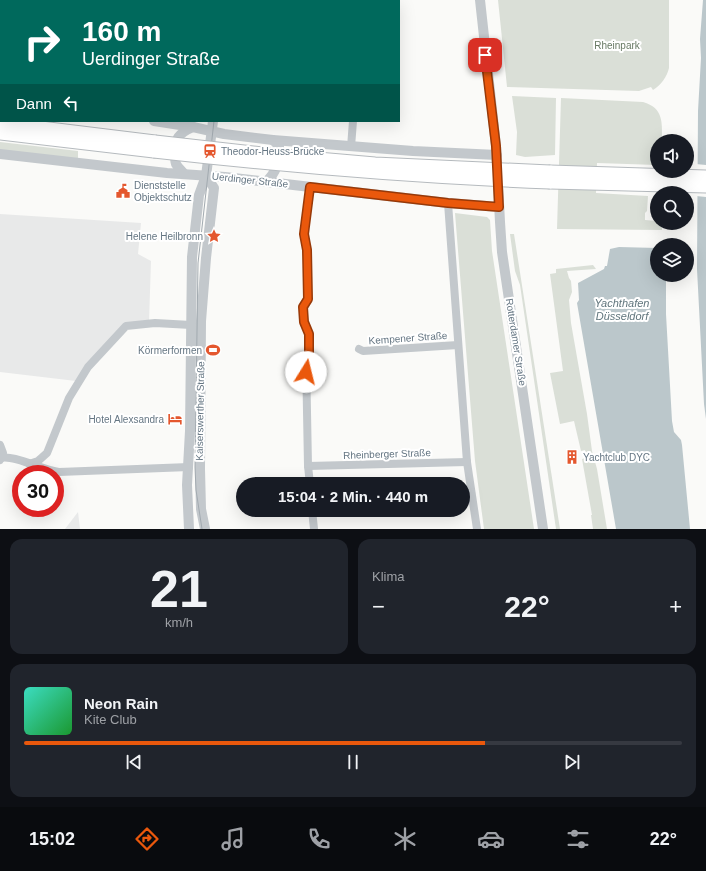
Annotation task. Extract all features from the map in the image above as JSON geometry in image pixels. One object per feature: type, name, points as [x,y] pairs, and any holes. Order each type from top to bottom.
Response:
[{"type":"main road","points":[[0,123],[154,146]]},
{"type":"main road","points":[[0,133],[375,164],[550,177],[706,186]]},
{"type":"main road","points":[[550,177],[706,177]]},
{"type":"street","name":"Rotterdamer Straße","points":[[480,0],[497,155],[500,229],[506,283],[543,529]]},
{"type":"street","points":[[160,122],[193,127],[212,126],[224,134],[273,140],[352,147],[497,155]]},
{"type":"street","points":[[352,147],[354,122]]},
{"type":"street","name":"Kaiserswerther Straße","points":[[189,529],[187,485],[192,257],[200,190],[206,176],[212,126]]},
{"type":"street","points":[[184,174],[175,160],[174,144],[180,134],[193,127]]},
{"type":"street","points":[[266,182],[273,176],[277,169],[279,146],[273,140]]},
{"type":"street","name":"Uerdinger Straße","points":[[0,154],[448,203],[499,207]]},
{"type":"street","name":"Kaiserswerther Straße","points":[[205,529],[201,509],[200,469],[201,321],[214,188],[206,176]]},
{"type":"street","points":[[309,477],[306,357],[309,355],[309,334],[304,322],[303,307],[308,299],[307,250],[304,234],[310,187]]},
{"type":"street","points":[[448,203],[467,462],[477,529]]},
{"type":"street","points":[[29,464],[38,462],[47,453],[68,398],[88,367],[126,326],[155,323],[191,325]]},
{"type":"street","name":"Kempener Straße","points":[[359,349],[363,351],[458,345]]},
{"type":"street","points":[[0,446],[3,453],[0,459]]},
{"type":"street","points":[[0,459],[8,457],[59,472],[188,467]]},
{"type":"street","name":"Rheinberger Straße","points":[[308,466],[467,462]]},
{"type":"street","points":[[313,517],[314,529]]},
{"type":"shaded area","points":[[0,214],[141,223],[138,254],[151,261],[149,322],[126,326],[76,381],[0,372]]},
{"type":"shaded area","points":[[78,512],[80,529],[65,529]]},
{"type":"green space","name":"Rheinpark","points":[[498,0],[669,0],[669,68],[667,75],[653,90],[651,87],[639,91],[507,87]]},
{"type":"green space","points":[[512,96],[556,98],[555,155],[525,157],[516,155],[517,132]]},
{"type":"green space","points":[[561,98],[643,102],[655,108],[662,122],[662,134],[650,134],[650,165],[597,163],[596,193],[648,196],[645,220],[650,220],[650,230],[557,229]]},
{"type":"green space","points":[[0,142],[78,151],[78,159],[0,151]]},
{"type":"green space","points":[[455,213],[487,217],[490,220],[492,251],[534,529],[484,529],[475,461]]},
{"type":"green space","points":[[510,234],[514,234],[560,529],[556,529],[520,285],[515,271]]},
{"type":"green space","points":[[593,265],[596,269],[567,271],[571,281],[572,292],[569,300],[571,323],[592,451],[597,469],[607,529],[593,529],[582,459],[586,458],[585,450],[581,451],[574,421],[560,424],[550,373],[563,371],[550,274],[556,273],[556,269]]},
{"type":"water","points":[[703,0],[706,0],[706,419],[697,269],[698,111],[701,58],[700,39]]},
{"type":"water","name":"Yachthafen Düsseldorf","points":[[619,247],[650,248],[650,282],[666,282],[666,314],[672,421],[674,432],[681,440],[682,445],[690,529],[616,529],[577,303],[579,300],[578,283],[607,266],[610,249]]},
{"type":"pier","points":[[696,164],[706,165],[706,197],[696,196]]},
{"type":"tram line","points":[[202,529],[196,490],[195,467],[198,263],[214,122]]},
{"type":"place","name":"Theodor-Heuss-Brücke","points":[[210,151]]},
{"type":"place","name":"Dienststelle Objektschutz","points":[[123,191]]},
{"type":"place","name":"Helene Heilbronn","points":[[214,236]]},
{"type":"place","name":"Körmerformen","points":[[213,350]]},
{"type":"place","name":"Hotel Alexsandra","points":[[175,419]]},
{"type":"place","name":"Yachtclub DYC","points":[[572,457]]},
{"type":"route","points":[[306,372],[306,357],[309,355],[309,334],[304,322],[303,307],[308,299],[307,250],[304,234],[310,187],[448,203],[499,207],[496,146],[485,55]]}]
